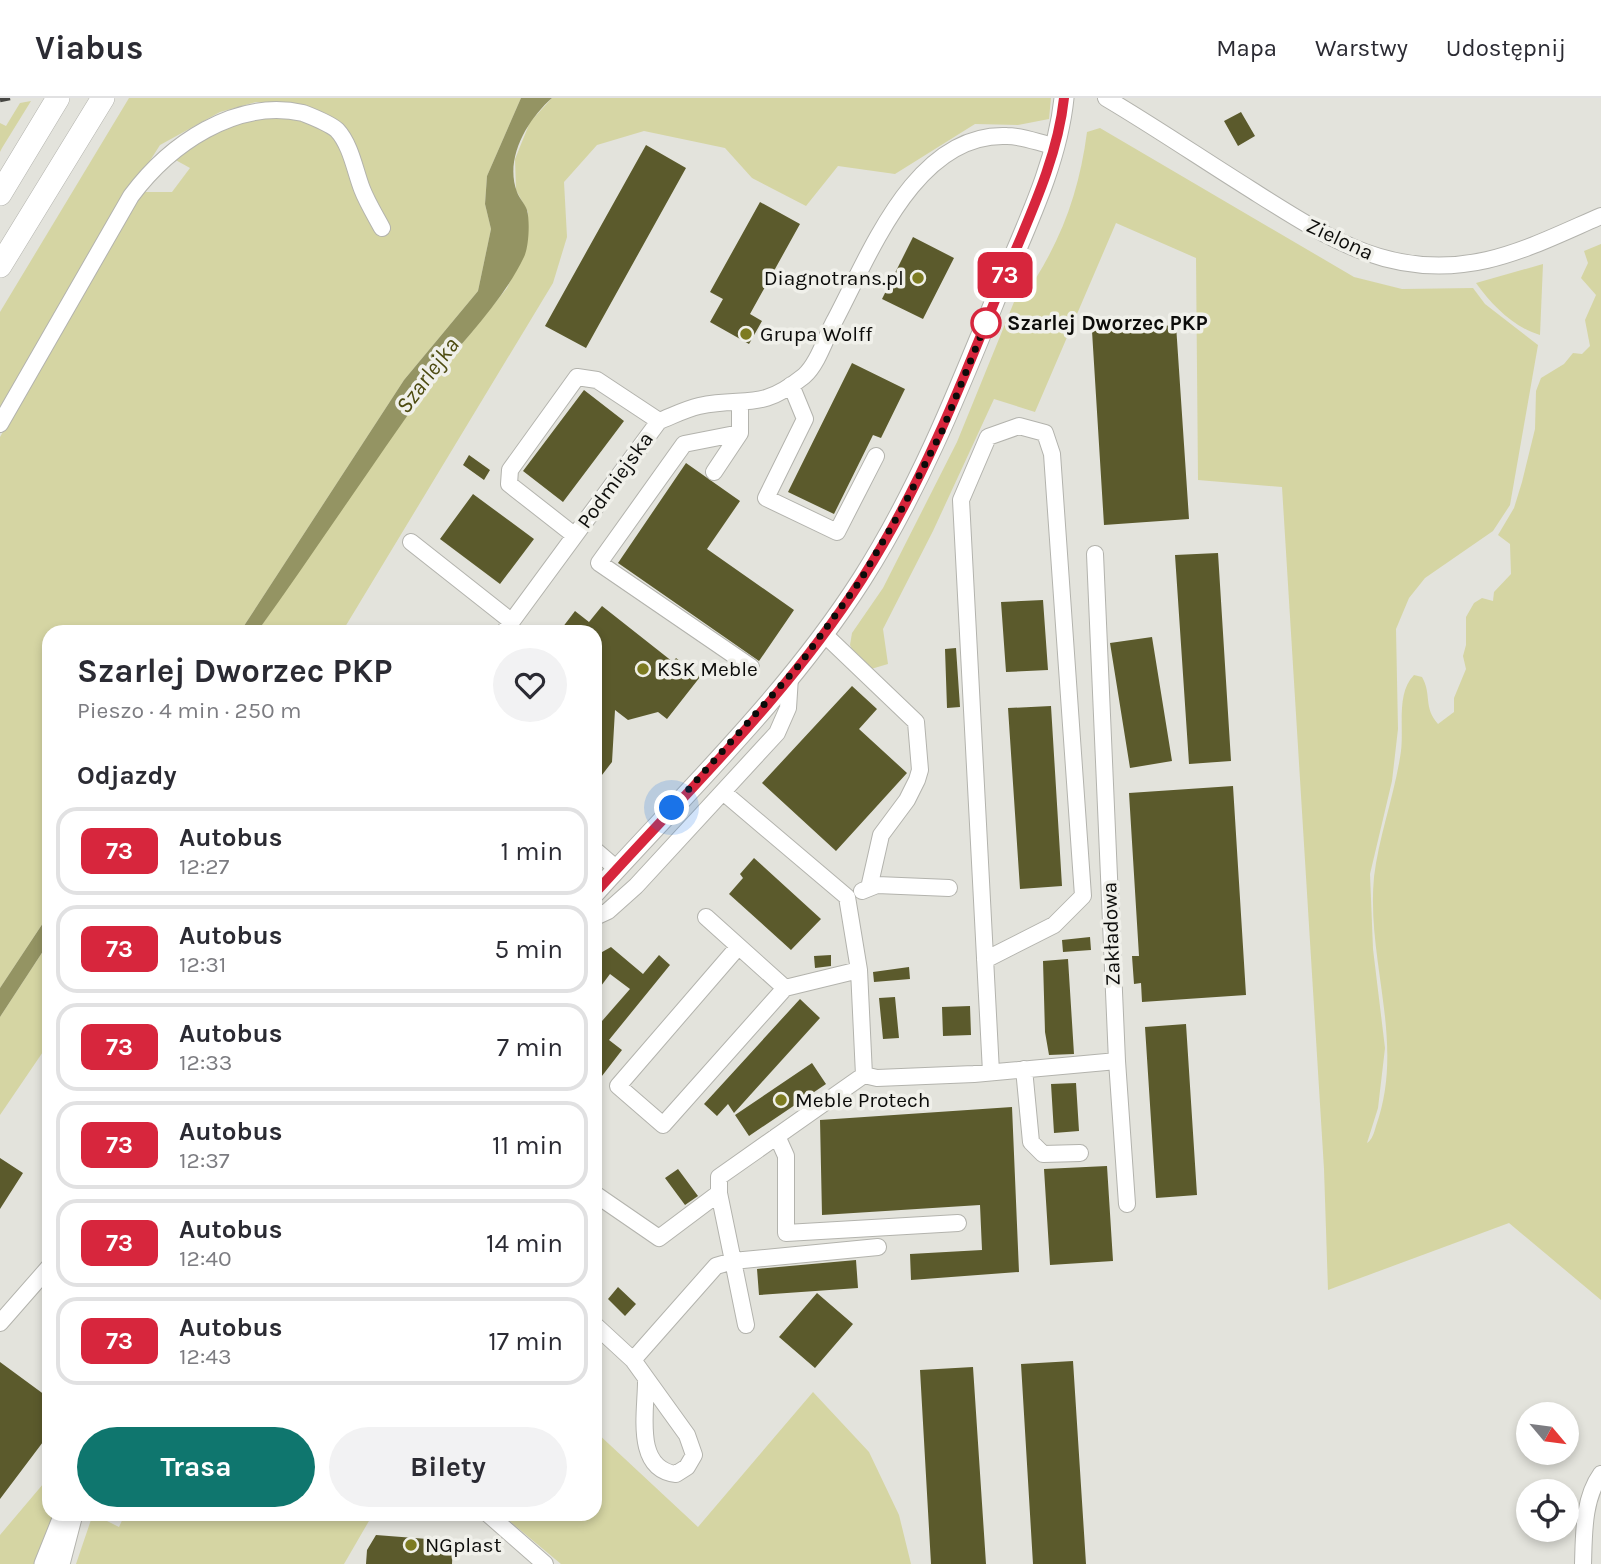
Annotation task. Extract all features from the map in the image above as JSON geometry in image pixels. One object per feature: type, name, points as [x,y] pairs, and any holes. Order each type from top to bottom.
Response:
[{"type":"highway","points":[[0,194],[58,98]]},
{"type":"highway","points":[[0,266],[103,98]]},
{"type":"main road","points":[[602,885],[790,677],[824,634],[883,545],[942,431],[1043,183],[1064,98]]},
{"type":"main road","points":[[44,1564],[61,1521]]},
{"type":"main road","points":[[60,1564],[72,1521]]},
{"type":"street","name":"Zielona","points":[[1106,98],[1327,237],[1383,259],[1440,265],[1485,261],[1601,216]]},
{"type":"street","points":[[0,424],[131,196],[153,165],[188,138],[220,119],[249,109],[289,108],[312,116],[337,131],[382,228]]},
{"type":"street","name":"Podmiejska","points":[[509,625],[659,421],[699,406],[740,404],[773,398],[807,373],[900,202],[921,172],[962,143],[986,137],[1007,136],[1054,146]]},
{"type":"street","points":[[574,535],[509,484],[510,470],[577,377],[597,380],[659,421]]},
{"type":"street","points":[[790,385],[805,419],[766,498],[837,532],[876,456]]},
{"type":"street","points":[[714,472],[740,433],[740,404]]},
{"type":"street","points":[[985,960],[1055,925],[1083,896],[1052,454],[1045,433],[1018,426],[988,437],[961,500],[985,960],[991,1072]]},
{"type":"street","points":[[740,433],[684,444],[599,563],[751,667]]},
{"type":"street","points":[[411,542],[507,625]]},
{"type":"street","name":"Zakładowa","points":[[1095,554],[1117,1061],[1127,1204]]},
{"type":"street","points":[[824,634],[916,722],[920,770],[907,800],[881,835],[869,888]]},
{"type":"street","points":[[602,914],[636,886],[777,733],[788,708],[790,677]]},
{"type":"street","points":[[723,792],[847,897],[859,970],[864,1075]]},
{"type":"street","points":[[602,856],[617,869]]},
{"type":"street","points":[[847,897],[877,885],[949,888]]},
{"type":"street","points":[[705,918],[785,988]]},
{"type":"street","points":[[738,947],[618,1086],[663,1125],[785,988],[859,970]]},
{"type":"street","points":[[746,1325],[719,1192],[719,1177],[864,1075],[877,1078],[991,1072],[1117,1061]]},
{"type":"street","points":[[1024,1069],[1031,1142],[1043,1154],[1080,1153]]},
{"type":"street","points":[[777,1136],[786,1156],[786,1233],[958,1223]]},
{"type":"street","points":[[602,1199],[659,1238],[719,1192]]},
{"type":"street","points":[[633,1360],[716,1266],[733,1261],[878,1247]]},
{"type":"street","points":[[0,1324],[42,1289]]},
{"type":"street","points":[[602,1331],[633,1360],[692,1446],[694,1455],[687,1467],[676,1474],[666,1473],[654,1464],[647,1451],[646,1382]]},
{"type":"street","points":[[1583,1564],[1586,1513],[1592,1486],[1601,1474]]},
{"type":"street","points":[[496,1521],[545,1564]]},
{"type":"shaded area","points":[[129,98],[521,98],[487,176],[485,204],[491,229],[478,291],[404,380],[245,625],[42,625],[42,925],[0,988],[0,437],[141,192],[172,192],[190,168],[172,158],[242,114],[294,104],[256,102],[220,112],[160,145],[69,288],[0,413],[0,312]]},
{"type":"shaded area","points":[[552,98],[1051,98],[1049,119],[1018,125],[975,124],[895,174],[838,166],[806,206],[752,178],[725,148],[644,131],[597,145],[564,182],[567,237],[553,283],[346,625],[262,625],[429,385],[507,288],[527,246],[528,212],[516,190],[515,159],[530,122]]},
{"type":"shaded area","points":[[31,101],[0,152],[0,123],[6,126],[20,103]]},
{"type":"shaded area","points":[[1100,128],[1354,277],[1402,289],[1473,288],[1485,304],[1538,345],[1510,505],[1493,531],[1425,578],[1409,598],[1396,629],[1398,729],[1392,781],[1370,874],[1373,949],[1385,1048],[1378,1108],[1367,1143],[1374,1134],[1384,1095],[1387,1064],[1375,940],[1374,877],[1401,751],[1405,691],[1414,675],[1422,677],[1433,718],[1438,724],[1454,712],[1454,698],[1466,669],[1463,656],[1466,645],[1466,617],[1474,603],[1482,598],[1493,601],[1494,592],[1511,574],[1510,544],[1498,535],[1514,508],[1522,482],[1535,429],[1536,391],[1541,378],[1564,364],[1573,353],[1582,354],[1590,346],[1585,320],[1596,295],[1581,278],[1588,263],[1584,251],[1601,244],[1601,1300],[1509,1223],[1328,1290],[1324,1169],[1282,487],[1198,480],[1196,258],[1116,223],[1035,412],[994,399],[933,531],[883,629],[888,664],[871,669],[856,659],[850,645],[852,633],[883,588],[957,442],[1025,275],[1036,278],[1055,243],[1070,208],[1087,132]]},
{"type":"shaded area","points":[[1543,264],[1540,335],[1521,327],[1504,314],[1476,283]]},
{"type":"shaded area","points":[[42,953],[42,1053],[0,1115],[0,1017]]},
{"type":"shaded area","points":[[813,1392],[869,1452],[899,1515],[911,1564],[561,1564],[509,1521],[602,1521],[602,1438],[698,1527]]},
{"type":"shaded area","points":[[42,1485],[42,1521],[51,1521],[35,1564],[0,1564],[0,1535]]},
{"type":"shaded area","points":[[91,1521],[107,1521],[119,1527],[122,1521],[369,1521],[344,1564],[76,1564]]},
{"type":"water","name":"Szarlejka","points":[[521,98],[552,98],[527,128],[516,153],[514,179],[517,192],[526,208],[529,227],[526,253],[515,274],[430,384],[262,625],[245,625],[404,380],[478,291],[491,229],[485,204],[487,176]]},
{"type":"water","points":[[42,925],[42,953],[0,1017],[0,988]]},
{"type":"building","points":[[1241,112],[1255,136],[1238,146],[1224,121]]},
{"type":"building","points":[[646,145],[686,168],[586,348],[545,326]]},
{"type":"building","points":[[760,202],[800,224],[750,314],[762,321],[749,344],[710,322],[723,299],[710,292]]},
{"type":"building","name":"Diagnotrans.pl","points":[[913,237],[954,258],[923,319],[882,299]]},
{"type":"building","points":[[1176,325],[1189,519],[1104,525],[1092,331]]},
{"type":"building","points":[[852,363],[905,389],[881,438],[873,435],[834,514],[788,492]]},
{"type":"building","points":[[584,390],[624,421],[563,502],[523,471]]},
{"type":"building","points":[[469,455],[490,470],[484,480],[463,465]]},
{"type":"building","points":[[686,463],[740,501],[707,549],[794,610],[759,661],[618,563]]},
{"type":"building","points":[[473,494],[534,539],[500,584],[440,539]]},
{"type":"building","points":[[1218,553],[1231,761],[1189,764],[1175,555]]},
{"type":"building","points":[[1043,600],[1048,670],[1006,672],[1001,602]]},
{"type":"building","name":"KSK Meble","points":[[602,606],[673,662],[676,658],[700,677],[667,719],[658,712],[628,720],[615,710],[612,762],[602,775],[602,625],[564,625],[575,611],[589,622]]},
{"type":"building","points":[[1152,637],[1172,761],[1130,768],[1110,643]]},
{"type":"building","points":[[956,648],[960,707],[947,708],[945,649]]},
{"type":"building","points":[[852,686],[877,709],[859,729],[907,773],[836,851],[762,783]]},
{"type":"building","points":[[1051,706],[1062,886],[1020,889],[1008,708]]},
{"type":"building","points":[[1233,786],[1246,995],[1142,1002],[1141,983],[1134,984],[1132,956],[1139,956],[1129,793]]},
{"type":"building","points":[[754,858],[821,919],[791,950],[729,894],[743,878],[740,874]]},
{"type":"building","points":[[1090,937],[1091,950],[1063,952],[1062,940]]},
{"type":"building","points":[[611,947],[643,974],[659,955],[670,965],[609,1040],[622,1050],[602,1076],[602,1021],[630,989],[610,974],[602,985],[602,952]]},
{"type":"building","points":[[831,955],[831,966],[815,968],[814,956]]},
{"type":"building","points":[[1068,959],[1074,1054],[1049,1055],[1045,1032],[1043,961]]},
{"type":"building","points":[[909,967],[910,979],[874,982],[873,972]]},
{"type":"building","points":[[895,997],[899,1038],[883,1039],[879,998]]},
{"type":"building","points":[[800,999],[820,1018],[734,1113],[728,1104],[717,1116],[704,1104]]},
{"type":"building","points":[[970,1006],[971,1035],[943,1036],[942,1007]]},
{"type":"building","points":[[1186,1024],[1197,1195],[1156,1198],[1145,1027]]},
{"type":"building","name":"Meble Protech","points":[[812,1063],[826,1084],[749,1136],[735,1115]]},
{"type":"building","points":[[1076,1083],[1079,1131],[1054,1133],[1051,1084]]},
{"type":"building","points":[[1012,1107],[1019,1272],[911,1280],[910,1254],[982,1250],[980,1205],[822,1215],[820,1120]]},
{"type":"building","points":[[0,1158],[23,1173],[0,1209]]},
{"type":"building","points":[[1107,1166],[1113,1261],[1050,1265],[1044,1169]]},
{"type":"building","points":[[678,1169],[698,1196],[685,1205],[665,1178]]},
{"type":"building","points":[[856,1260],[858,1288],[759,1295],[757,1269]]},
{"type":"building","points":[[618,1287],[636,1304],[625,1316],[608,1299]]},
{"type":"building","points":[[817,1293],[853,1324],[815,1368],[779,1337]]},
{"type":"building","points":[[1073,1361],[1086,1564],[1033,1564],[1021,1364]]},
{"type":"building","points":[[0,1362],[42,1393],[42,1443],[0,1499]]},
{"type":"building","points":[[973,1367],[986,1564],[931,1564],[920,1370]]},
{"type":"building","name":"NGplast","points":[[376,1535],[453,1541],[452,1564],[366,1564],[367,1550]]},
{"type":"railway","points":[[0,100],[10,98]]},
{"type":"bus line","name":"73","points":[[602,885],[800,664],[845,604],[883,545],[942,431],[1043,183],[1057,136],[1064,98]]},
{"type":"place","name":"Diagnotrans.pl","points":[[918,278]]},
{"type":"place","name":"Szarlej Dworzec PKP","points":[[986,323]]},
{"type":"place","name":"Grupa Wolff","points":[[746,334]]},
{"type":"place","name":"KSK Meble","points":[[643,669]]},
{"type":"place","name":"Meble Protech","points":[[781,1100]]},
{"type":"place","name":"NGplast","points":[[411,1545]]},
{"type":"route","points":[[672,808],[800,664],[860,581],[883,545],[942,431],[986,323]]}]
